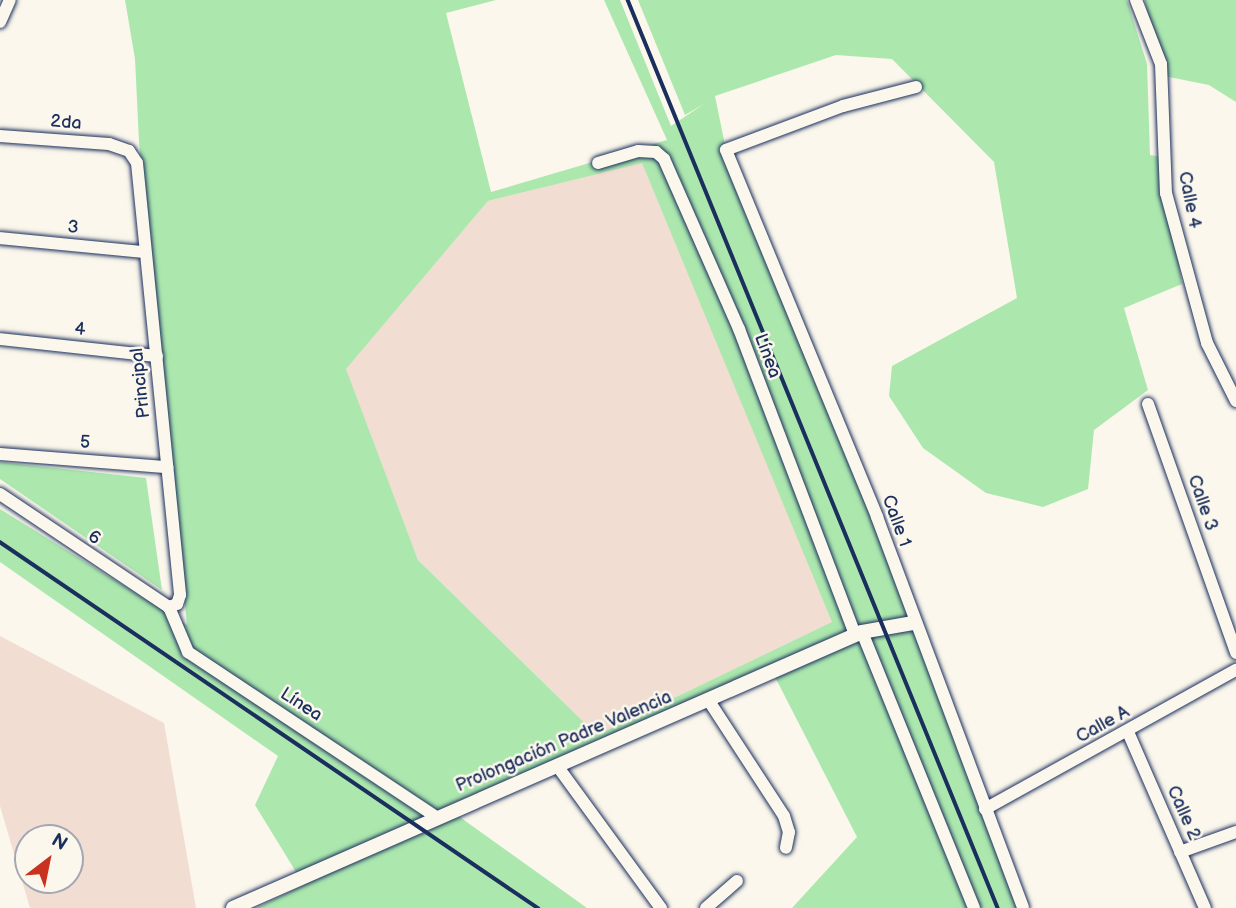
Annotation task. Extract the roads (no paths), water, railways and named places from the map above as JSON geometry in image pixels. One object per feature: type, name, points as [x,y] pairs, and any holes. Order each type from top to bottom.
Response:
[{"type":"street","points":[[0,22],[10,0]]},
{"type":"street","name":"Calle 4","points":[[1136,0],[1161,64],[1166,193],[1207,343],[1236,401]]},
{"type":"street","name":"Calle 1","points":[[916,87],[843,106],[726,150],[877,517],[913,623],[1023,908]]},
{"type":"street","name":"2da","points":[[0,135],[109,144],[129,151]]},
{"type":"street","name":"Principal","points":[[129,151],[137,163],[143,253],[157,356],[180,595],[177,604],[169,607]]},
{"type":"street","name":"Línea","points":[[598,163],[638,151],[656,152],[664,159],[739,330],[859,633],[974,908]]},
{"type":"street","name":"3","points":[[0,239],[143,253]]},
{"type":"street","name":"4","points":[[0,339],[157,356]]},
{"type":"street","name":"Calle 3","points":[[1148,404],[1236,653]]},
{"type":"street","name":"5","points":[[0,454],[167,467]]},
{"type":"street","name":"6","points":[[0,494],[169,607]]},
{"type":"street","name":"Línea","points":[[169,607],[188,652],[435,816]]},
{"type":"street","name":"Prolongación Padre Valencia","points":[[233,908],[435,816],[558,767],[859,633],[913,623]]},
{"type":"street","name":"Calle A","points":[[985,809],[1236,670]]},
{"type":"street","points":[[709,701],[784,817],[789,832],[786,848]]},
{"type":"street","name":"Calle 2","points":[[1128,732],[1205,908]]},
{"type":"street","points":[[558,767],[661,908]]},
{"type":"street","points":[[1180,852],[1236,832]]},
{"type":"street","points":[[705,908],[737,881]]},
{"type":"railway","points":[[628,0],[998,908]]},
{"type":"railway","points":[[0,542],[538,908]]}]
